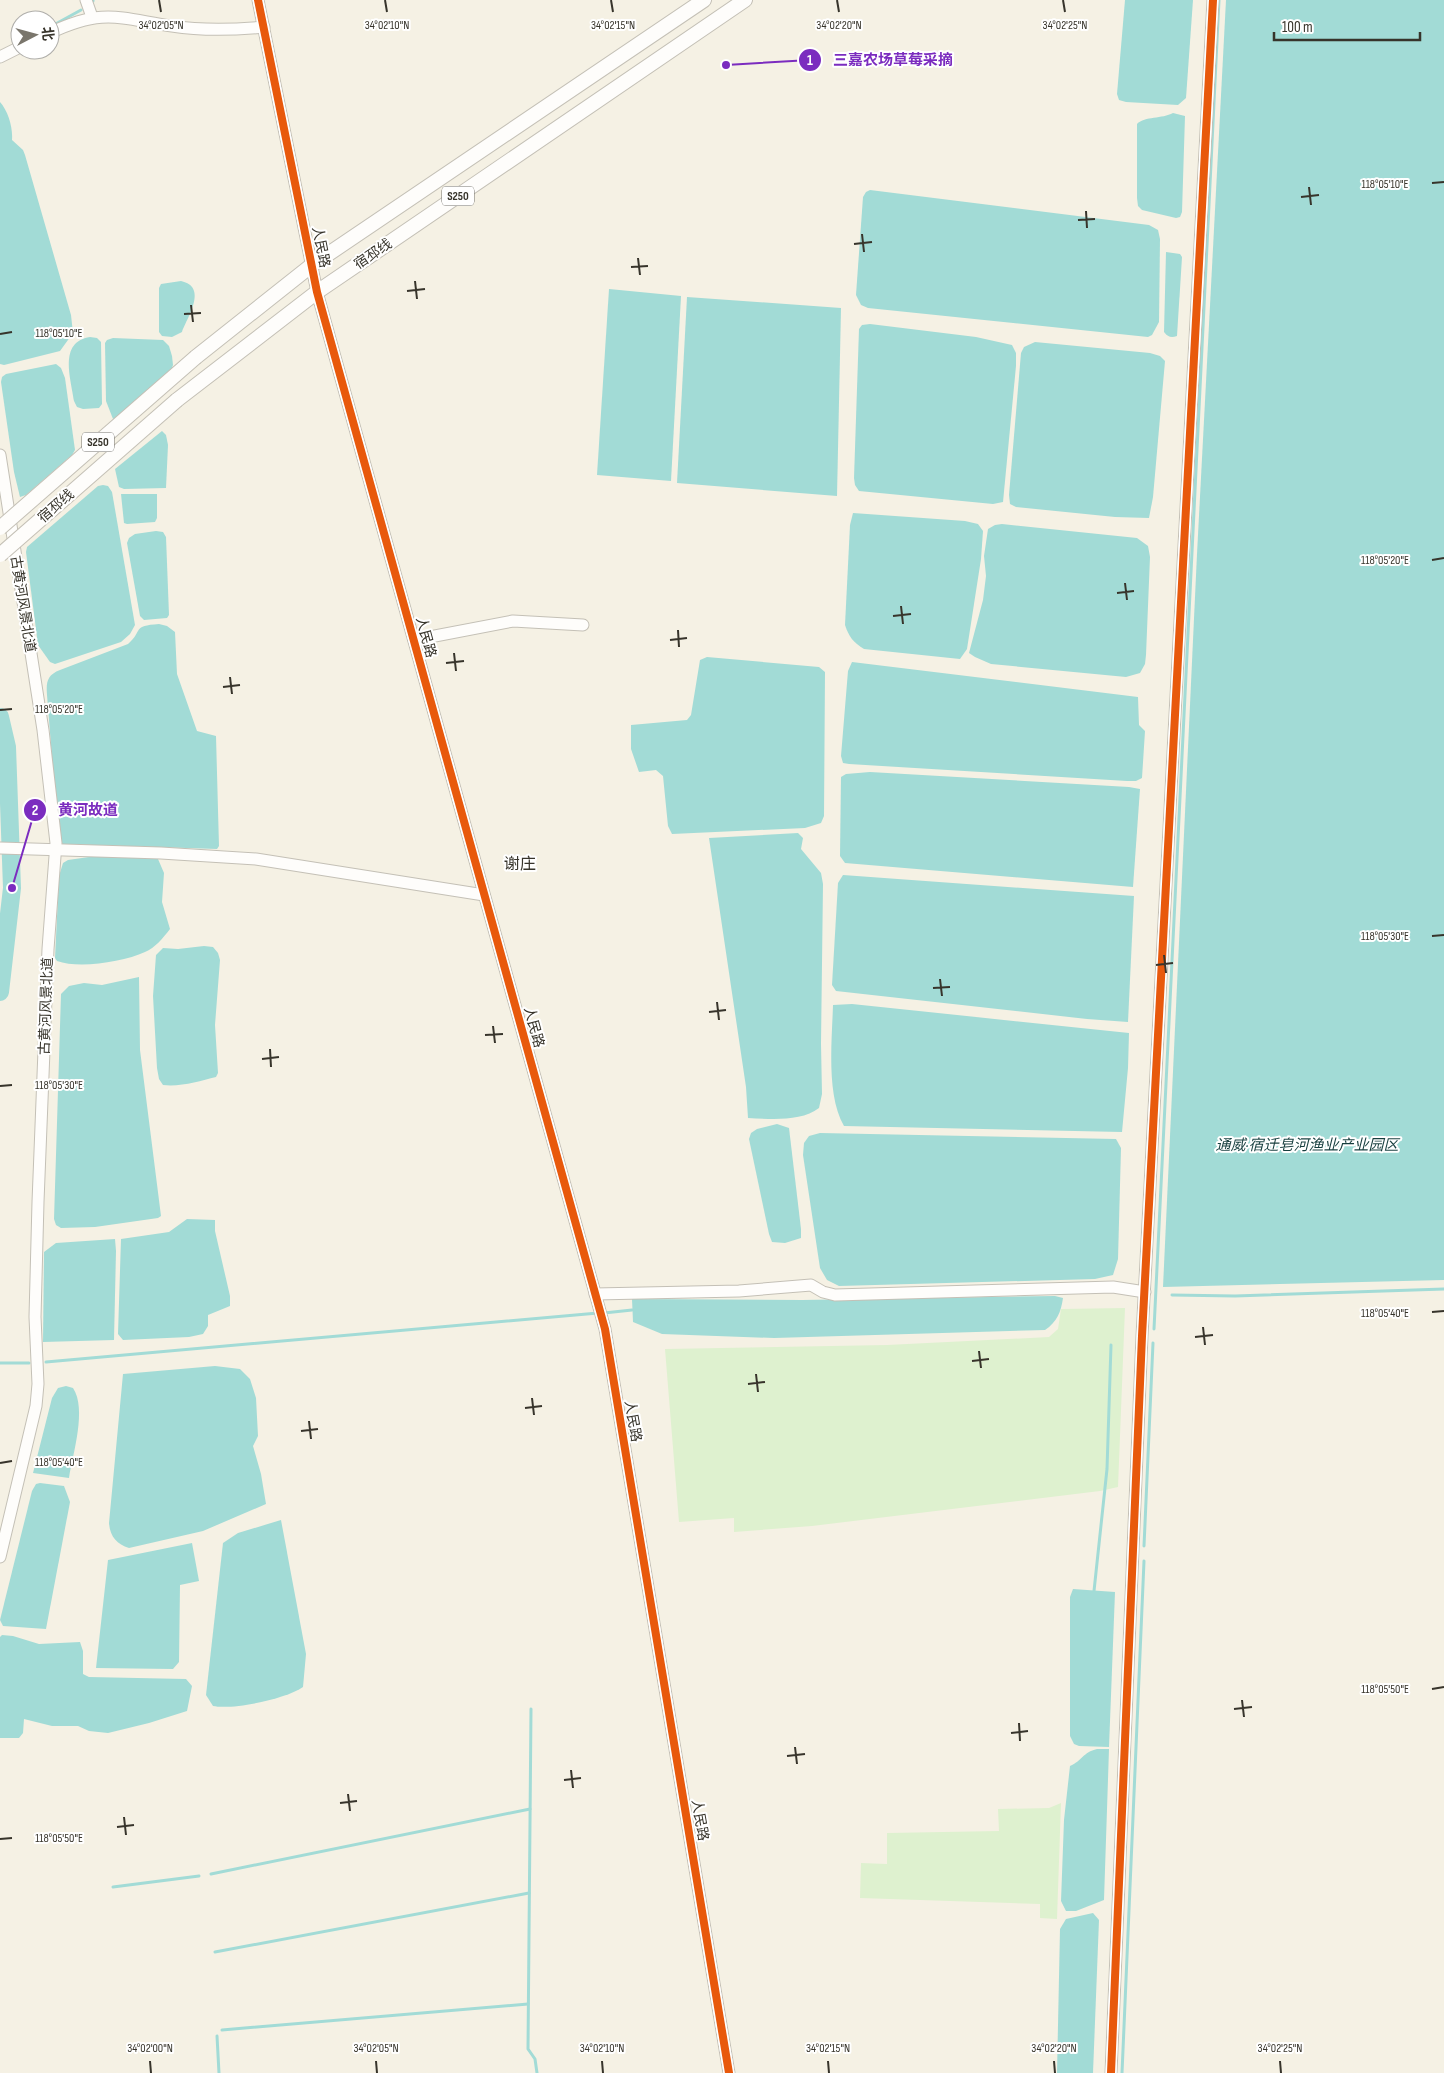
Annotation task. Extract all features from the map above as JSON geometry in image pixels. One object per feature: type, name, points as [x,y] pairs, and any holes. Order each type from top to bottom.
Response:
[{"type":"main road","name":"宿邳线","points":[[0,528],[196,357],[312,266],[704,0]]},
{"type":"main road","name":"宿邳线","points":[[0,555],[177,400],[317,292],[745,0]]},
{"type":"street","points":[[86,0],[92,17]]},
{"type":"street","name":"人民路","points":[[258,0],[317,292],[600,1313],[729,2073]]},
{"type":"street","points":[[1111,2073],[1145,1292],[1176,672],[1213,0]]},
{"type":"street","points":[[60,28],[92,17],[106,16],[134,18],[172,26],[217,31],[264,27]]},
{"type":"street","name":"古黄河风景北道","points":[[0,455],[44,730],[51,850],[35,1318],[38,1384],[36,1406],[0,1557]]},
{"type":"street","points":[[414,640],[512,622],[583,624]]},
{"type":"street","points":[[0,848],[161,853],[256,859],[484,895]]},
{"type":"street","points":[[595,1294],[739,1291],[811,1285],[823,1292],[835,1295],[1104,1288],[1145,1292]]},
{"type":"green space","points":[[1125,1308],[1118,1487],[1100,1491],[812,1526],[734,1532],[734,1518],[679,1522],[665,1349],[887,1345],[1049,1337],[1058,1329],[1061,1309]]},
{"type":"green space","points":[[1061,1803],[1057,1919],[1040,1918],[1040,1904],[860,1898],[861,1863],[887,1864],[887,1833],[999,1831],[998,1809],[1049,1808]]},
{"type":"water","points":[[1125,0],[1193,0],[1186,98],[1178,105],[1119,100],[1117,94]]},
{"type":"water","name":"通威·宿迁皂河渔业产业园区","points":[[1226,0],[1444,0],[1444,1280],[1163,1287],[1197,554]]},
{"type":"water","points":[[0,102],[9,120],[12,140],[23,150],[25,155],[71,315],[73,333],[60,351],[4,365],[0,364]]},
{"type":"water","points":[[1173,113],[1185,116],[1182,212],[1180,217],[1176,218],[1142,210],[1138,206],[1137,198],[1137,124],[1140,121]]},
{"type":"water","points":[[870,190],[1149,225],[1158,230],[1160,239],[1159,322],[1152,335],[1148,337],[868,308],[861,305],[856,295],[863,197]]},
{"type":"water","points":[[1166,252],[1180,254],[1182,257],[1177,336],[1173,337],[1168,336],[1164,332]]},
{"type":"water","points":[[181,281],[189,284],[193,289],[194,303],[182,332],[172,337],[162,336],[159,332],[159,288],[161,284]]},
{"type":"water","points":[[609,289],[681,296],[671,481],[597,475]]},
{"type":"water","points":[[687,297],[841,308],[837,496],[677,483]]},
{"type":"water","points":[[870,324],[976,337],[1012,345],[1016,353],[1016,366],[1003,502],[993,504],[859,491],[855,485],[854,478],[859,329],[862,325]]},
{"type":"water","points":[[90,337],[97,338],[101,342],[102,404],[99,408],[83,409],[77,407],[74,401],[69,362],[70,353],[74,346],[80,340]]},
{"type":"water","points":[[113,338],[163,340],[169,346],[173,365],[170,373],[118,417],[113,419],[106,401],[105,343]]},
{"type":"water","points":[[1035,342],[1150,353],[1160,356],[1165,361],[1153,497],[1149,518],[1115,517],[1016,507],[1010,504],[1009,495],[1021,353],[1024,347]]},
{"type":"water","points":[[56,364],[61,368],[65,378],[75,450],[72,455],[26,495],[20,497],[14,472],[1,382],[2,377],[6,374]]},
{"type":"water","points":[[162,431],[166,435],[168,445],[166,488],[124,489],[119,487],[115,469]]},
{"type":"water","points":[[98,486],[108,486],[112,492],[135,625],[130,634],[121,642],[55,664],[50,662],[38,645],[26,552],[27,547]]},
{"type":"water","points":[[121,494],[157,494],[157,518],[155,522],[124,523]]},
{"type":"water","points":[[853,513],[965,521],[978,524],[983,531],[981,559],[967,649],[960,659],[864,649],[852,639],[845,625],[850,525]]},
{"type":"water","points":[[1002,524],[1137,538],[1148,546],[1150,557],[1146,655],[1145,664],[1140,673],[1126,677],[991,664],[969,653],[983,600],[986,576],[984,556],[988,529]]},
{"type":"water","points":[[163,532],[166,537],[169,615],[167,618],[144,620],[140,616],[127,543],[129,538],[135,534]]},
{"type":"water","points":[[159,624],[167,626],[175,632],[177,674],[197,731],[216,736],[219,846],[217,849],[63,844],[59,841],[58,833],[47,695],[48,680],[52,674],[60,670],[128,644],[141,628]]},
{"type":"water","points":[[707,657],[819,667],[825,672],[824,816],[821,823],[805,828],[672,834],[668,826],[663,776],[656,770],[639,772],[631,749],[631,725],[687,720],[691,715],[700,660]]},
{"type":"water","points":[[852,662],[1138,697],[1139,725],[1145,731],[1142,778],[1136,781],[1127,781],[843,763],[841,756],[848,671]]},
{"type":"water","points":[[870,772],[1140,789],[1133,887],[845,863],[840,856],[841,777],[846,774]]},
{"type":"water","points":[[798,833],[803,838],[801,849],[821,873],[823,884],[822,1094],[819,1108],[803,1116],[785,1119],[748,1118],[746,1087],[709,838]]},
{"type":"water","points":[[103,855],[158,859],[164,873],[162,902],[170,929],[152,948],[136,956],[89,964],[57,961],[55,958],[59,876],[63,863],[68,860]]},
{"type":"water","points":[[843,875],[1134,896],[1128,1022],[836,991],[832,985],[838,883]]},
{"type":"water","points":[[204,946],[213,947],[218,953],[220,960],[215,1025],[218,1073],[216,1077],[197,1082],[163,1085],[159,1079],[157,1068],[153,996],[156,955],[163,948],[178,949]]},
{"type":"water","points":[[139,977],[140,1050],[161,1216],[95,1227],[61,1228],[56,1225],[54,1219],[61,994],[69,986],[84,983],[102,985]]},
{"type":"water","points":[[852,1004],[1129,1033],[1122,1132],[844,1126],[838,1113],[832,1083],[833,1005]]},
{"type":"water","points":[[777,1124],[789,1128],[801,1229],[801,1238],[785,1243],[772,1242],[769,1234],[749,1139],[751,1133],[757,1129]]},
{"type":"water","points":[[820,1133],[1116,1139],[1121,1148],[1118,1259],[1113,1275],[1095,1279],[839,1286],[827,1280],[820,1268],[803,1155],[804,1143],[809,1136]]},
{"type":"water","points":[[187,1219],[215,1220],[215,1231],[230,1296],[230,1306],[208,1315],[208,1326],[203,1334],[189,1337],[123,1340],[118,1334],[121,1239],[169,1232]]},
{"type":"water","points":[[115,1239],[114,1340],[43,1342],[44,1252],[56,1243]]},
{"type":"water","points":[[1055,1296],[1063,1298],[1061,1308],[1058,1316],[1045,1330],[774,1338],[662,1334],[633,1322],[632,1299],[802,1300]]},
{"type":"water","points":[[215,1366],[240,1369],[250,1379],[256,1398],[258,1436],[253,1446],[261,1474],[266,1504],[203,1531],[129,1548],[118,1542],[113,1536],[109,1523],[123,1374]]},
{"type":"water","points":[[66,1386],[73,1388],[79,1407],[78,1432],[69,1478],[33,1473],[52,1398],[58,1388]]},
{"type":"water","points":[[36,1484],[64,1486],[70,1502],[46,1629],[3,1626],[0,1620],[32,1491]]},
{"type":"water","points":[[281,1520],[306,1654],[303,1687],[285,1696],[246,1705],[213,1706],[206,1695],[223,1543],[238,1533]]},
{"type":"water","points":[[192,1543],[199,1581],[180,1585],[179,1662],[173,1669],[96,1668],[108,1560]]},
{"type":"water","points":[[1073,1589],[1115,1592],[1109,1747],[1079,1746],[1074,1744],[1070,1736],[1070,1597]]},
{"type":"water","points":[[2,1635],[13,1636],[39,1644],[80,1642],[83,1651],[83,1674],[89,1677],[186,1679],[192,1686],[187,1711],[108,1733],[89,1731],[78,1726],[52,1726],[24,1719],[23,1733],[19,1738],[0,1738],[0,1637]]},
{"type":"water","points":[[1109,1749],[1104,1900],[1076,1911],[1066,1911],[1061,1901],[1064,1820],[1070,1766],[1092,1750]]},
{"type":"water","points":[[1093,1913],[1099,1920],[1093,2073],[1057,2073],[1060,1929],[1066,1919]]},
{"type":"waterway","points":[[1154,1329],[1219,0]]},
{"type":"waterway","points":[[60,22],[81,10]]},
{"type":"waterway","points":[[0,717],[7,747],[12,888],[0,992]]},
{"type":"waterway","points":[[1172,1295],[1235,1296],[1444,1289]]},
{"type":"waterway","points":[[604,1313],[632,1310]]},
{"type":"waterway","points":[[46,1362],[598,1313]]},
{"type":"waterway","points":[[1144,1546],[1153,1343]]},
{"type":"waterway","points":[[1094,1591],[1107,1469],[1111,1345]]},
{"type":"waterway","points":[[0,1363],[29,1363]]},
{"type":"waterway","points":[[1122,2073],[1144,1561]]},
{"type":"waterway","points":[[531,1709],[528,2049],[535,2059],[537,2073]]},
{"type":"waterway","points":[[211,1874],[530,1809]]},
{"type":"waterway","points":[[113,1887],[199,1876]]},
{"type":"waterway","points":[[215,1952],[529,1893]]},
{"type":"waterway","points":[[222,2030],[528,2004]]},
{"type":"waterway","points":[[217,2036],[219,2073]]},
{"type":"cycle path","points":[[258,0],[317,292],[605,1329],[729,2073]]},
{"type":"cycle path","points":[[1111,2073],[1142,1336],[1213,0]]},
{"type":"place","name":"三嘉农场草莓采摘","points":[[726,65]]},
{"type":"place","name":"黄河故道","points":[[12,888]]},
{"type":"district","name":"谢庄","points":[[520,864]]}]
